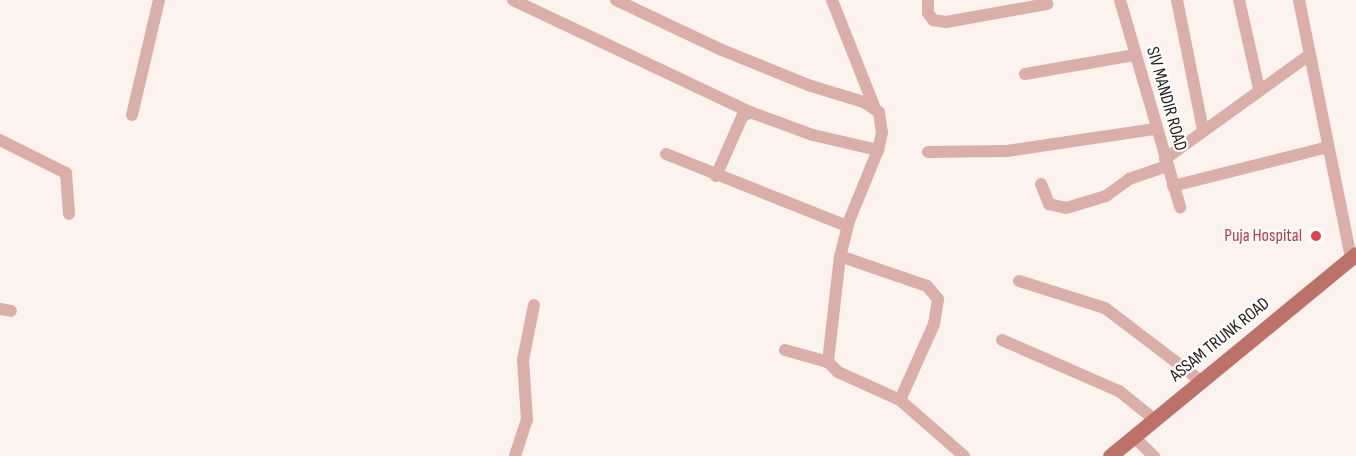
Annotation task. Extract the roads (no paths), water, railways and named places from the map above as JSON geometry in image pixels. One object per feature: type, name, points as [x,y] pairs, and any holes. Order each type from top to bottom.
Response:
[{"type":"main road","name":"ASSAM TRUNK ROAD","points":[[1110,456],[1353,256]]},
{"type":"street","points":[[132,115],[159,0]]},
{"type":"street","points":[[513,0],[750,112],[813,135],[878,150]]},
{"type":"street","points":[[616,0],[765,68],[874,106]]},
{"type":"street","points":[[828,362],[840,256],[847,226],[878,150],[881,122],[832,0]]},
{"type":"street","points":[[928,0],[928,13],[933,20],[946,22],[1047,4]]},
{"type":"street","name":"SIV MANDIR ROAD","points":[[1120,0],[1155,129],[1180,207]]},
{"type":"street","points":[[1177,0],[1203,130]]},
{"type":"street","points":[[1239,0],[1259,89]]},
{"type":"street","points":[[1299,0],[1328,147],[1353,256]]},
{"type":"street","points":[[1025,74],[1135,55]]},
{"type":"street","points":[[1041,184],[1048,204],[1066,208],[1106,196],[1129,179],[1166,162],[1203,130],[1310,55]]},
{"type":"street","points":[[716,176],[742,117],[750,112]]},
{"type":"street","points":[[928,152],[1007,151],[1155,129]]},
{"type":"street","points":[[0,140],[66,173],[69,214]]},
{"type":"street","points":[[1173,186],[1328,147]]},
{"type":"street","points":[[666,154],[716,176],[847,226]]},
{"type":"street","points":[[840,256],[927,286],[939,299],[934,324],[900,400]]},
{"type":"street","points":[[1019,281],[1105,308],[1201,381]]},
{"type":"street","points":[[515,456],[527,420],[523,360],[534,305]]},
{"type":"street","points":[[1002,340],[1119,391],[1154,419]]},
{"type":"street","points":[[784,350],[828,362],[838,372],[900,400],[964,456]]},
{"type":"street","points":[[1134,436],[1154,456]]},
{"type":"place","name":"Puja Hospital","points":[[1316,236]]}]
